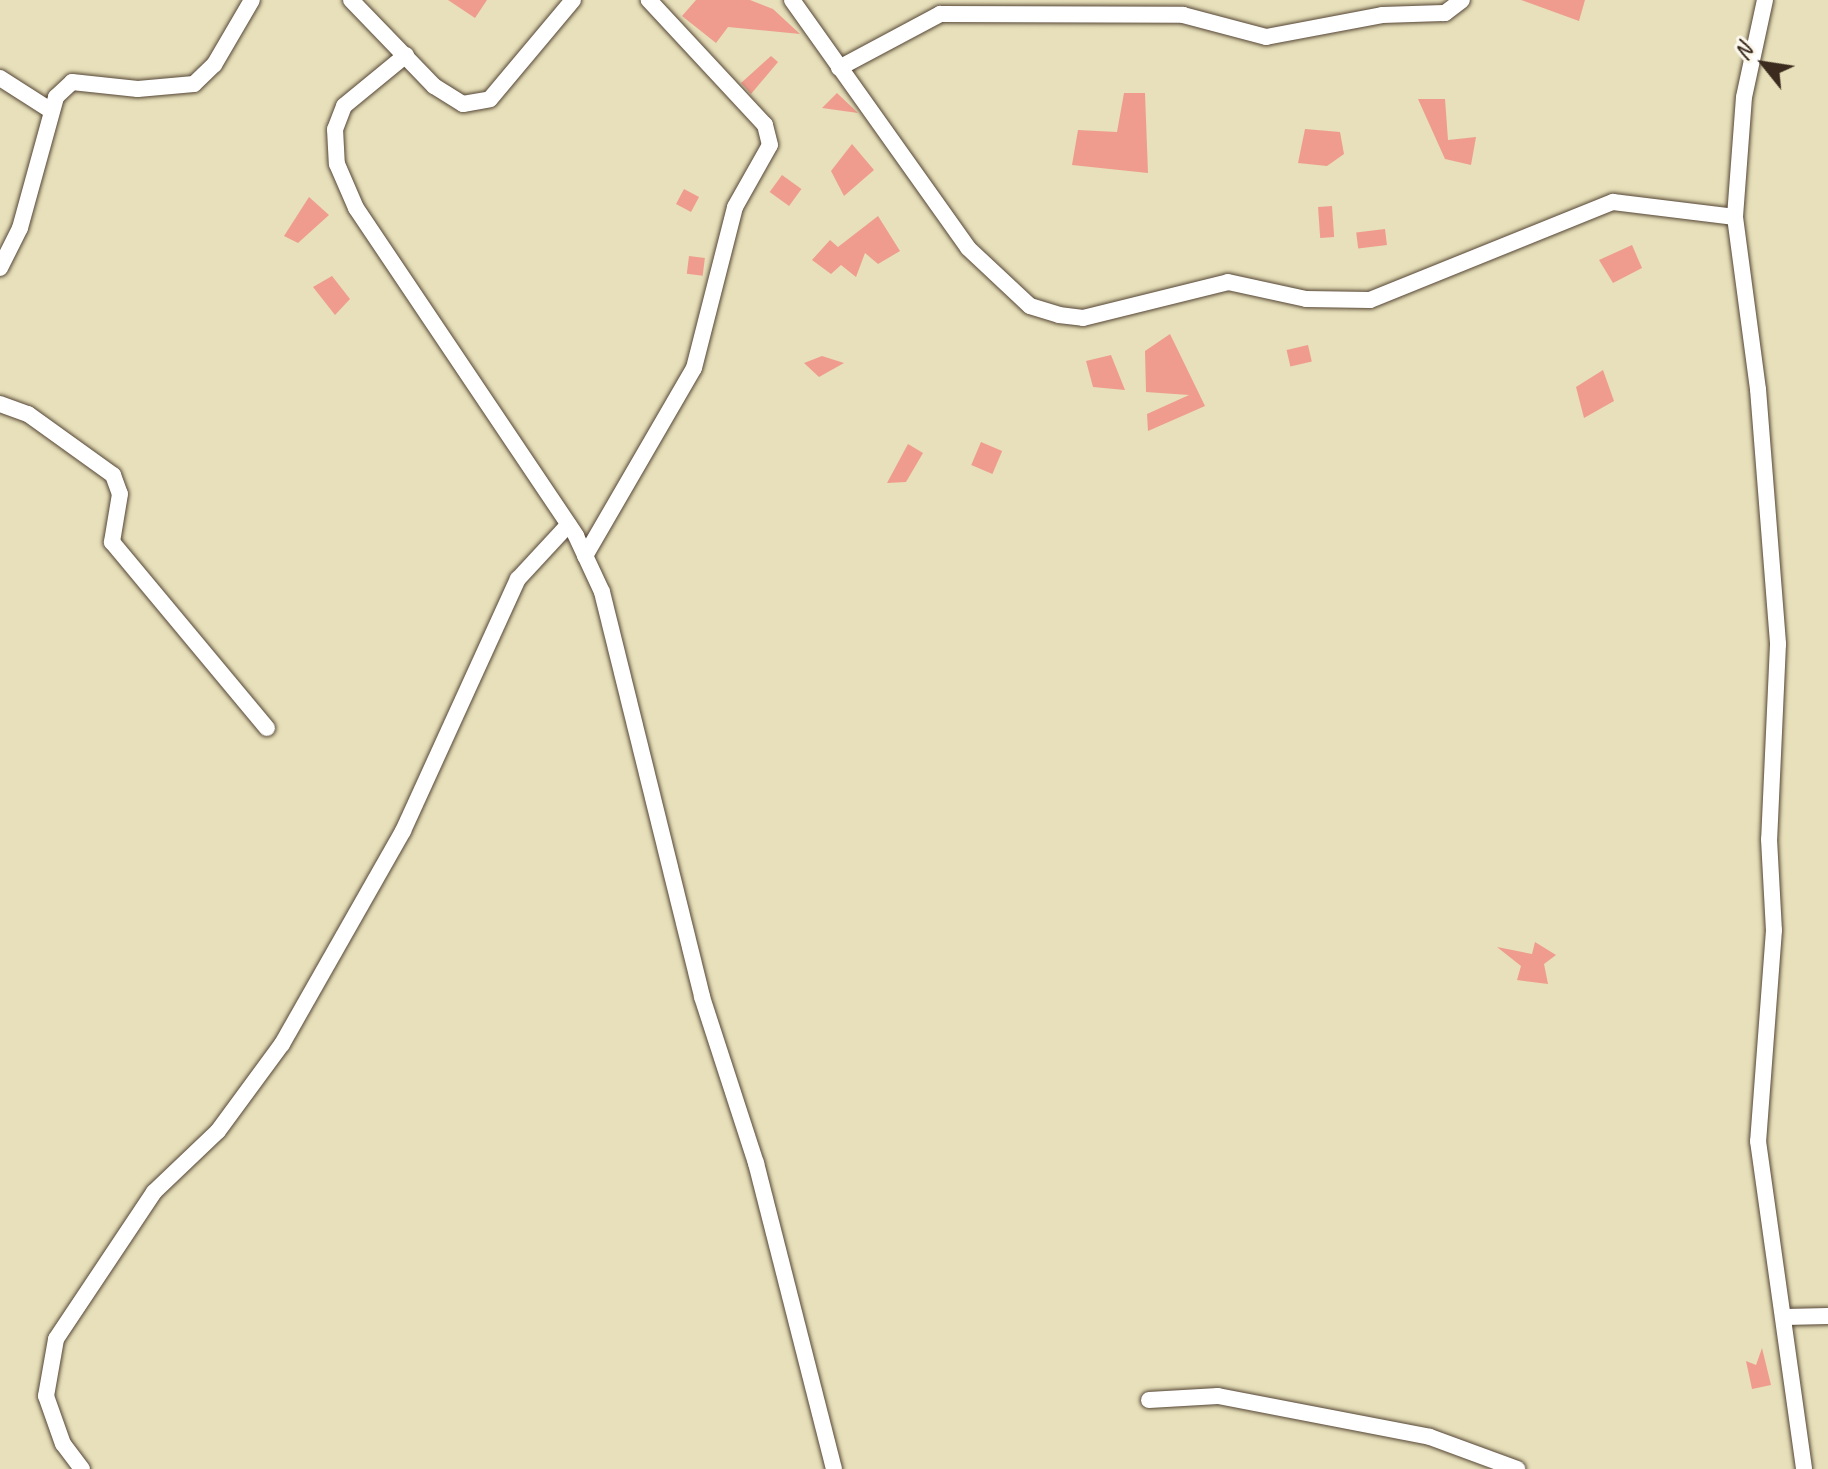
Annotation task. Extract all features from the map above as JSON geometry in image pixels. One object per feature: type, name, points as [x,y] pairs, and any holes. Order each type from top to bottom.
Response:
[{"type":"street","points":[[0,268],[20,228],[50,110],[72,82],[138,89],[194,84],[221,55],[252,0]]},
{"type":"street","points":[[351,0],[434,86],[463,104],[482,104],[573,0]]},
{"type":"street","points":[[585,556],[694,368],[735,207],[770,145],[765,125],[649,0]]},
{"type":"street","points":[[792,0],[968,248],[1030,306],[1059,315],[1083,318],[1228,282],[1306,299],[1370,300],[1613,202],[1735,217]]},
{"type":"street","points":[[839,68],[940,14],[1183,15],[1266,37],[1382,15],[1445,13],[1462,0]]},
{"type":"street","points":[[1765,0],[1744,97],[1735,217],[1758,389],[1778,644],[1769,839],[1774,930],[1758,1088],[1764,1186],[1785,1317],[1804,1469]]},
{"type":"street","points":[[406,55],[344,106],[335,129],[344,183],[568,525],[602,592],[702,997],[756,1163],[834,1469]]},
{"type":"street","points":[[0,78],[50,110]]},
{"type":"street","points":[[0,404],[28,414],[113,475],[120,485],[112,542],[267,728]]},
{"type":"street","points":[[82,1469],[63,1444],[46,1396],[56,1339],[154,1192],[218,1131],[282,1044],[403,831],[518,579],[568,525]]},
{"type":"street","points":[[1785,1317],[1828,1316]]},
{"type":"street","points":[[1149,1400],[1229,1398],[1430,1437],[1517,1469]]},
{"type":"building","points":[[448,0],[487,0],[475,18]]},
{"type":"building","points":[[696,0],[750,0],[773,9],[800,34],[728,27],[716,43],[682,16]]},
{"type":"building","points":[[1521,0],[1585,0],[1579,21]]},
{"type":"building","points":[[771,56],[778,62],[751,94],[741,83]]},
{"type":"building","points":[[837,93],[858,113],[822,108]]},
{"type":"building","points":[[1124,93],[1145,93],[1148,173],[1072,165],[1078,130],[1117,132]]},
{"type":"building","points":[[1418,99],[1445,99],[1448,140],[1476,137],[1471,165],[1445,159]]},
{"type":"building","points":[[1305,129],[1340,132],[1344,154],[1327,166],[1298,163]]},
{"type":"building","points":[[852,144],[874,170],[844,196],[831,171]]},
{"type":"building","points":[[782,175],[801,189],[789,206],[770,192]]},
{"type":"building","points":[[684,189],[699,197],[691,212],[676,204]]},
{"type":"building","points":[[309,197],[329,215],[298,243],[284,236]]},
{"type":"building","points":[[1332,206],[1334,237],[1320,238],[1318,207]]},
{"type":"building","points":[[878,216],[900,251],[878,264],[865,253],[856,277],[841,265],[831,274],[812,260],[830,240],[838,247]]},
{"type":"building","points":[[1385,229],[1387,245],[1358,248],[1356,233]]},
{"type":"building","points":[[1632,245],[1642,268],[1613,283],[1599,260]]},
{"type":"building","points":[[689,256],[705,258],[703,276],[687,274]]},
{"type":"building","points":[[332,276],[350,299],[335,315],[313,287]]},
{"type":"building","points":[[1170,334],[1205,406],[1148,431],[1147,414],[1189,395],[1146,392],[1145,351]]},
{"type":"building","points":[[1308,345],[1312,362],[1290,367],[1287,350]]},
{"type":"building","points":[[1111,355],[1125,390],[1093,387],[1086,361]]},
{"type":"building","points":[[822,356],[844,363],[819,377],[804,363]]},
{"type":"building","points":[[1603,370],[1614,401],[1584,418],[1576,387]]},
{"type":"building","points":[[981,442],[1002,451],[992,474],[971,465]]},
{"type":"building","points":[[908,444],[923,453],[906,482],[887,483]]},
{"type":"building","points":[[1535,942],[1556,955],[1544,964],[1548,984],[1517,980],[1521,966],[1497,947],[1532,954]]},
{"type":"building","points":[[1762,1348],[1771,1385],[1752,1389],[1746,1361],[1756,1365]]}]
